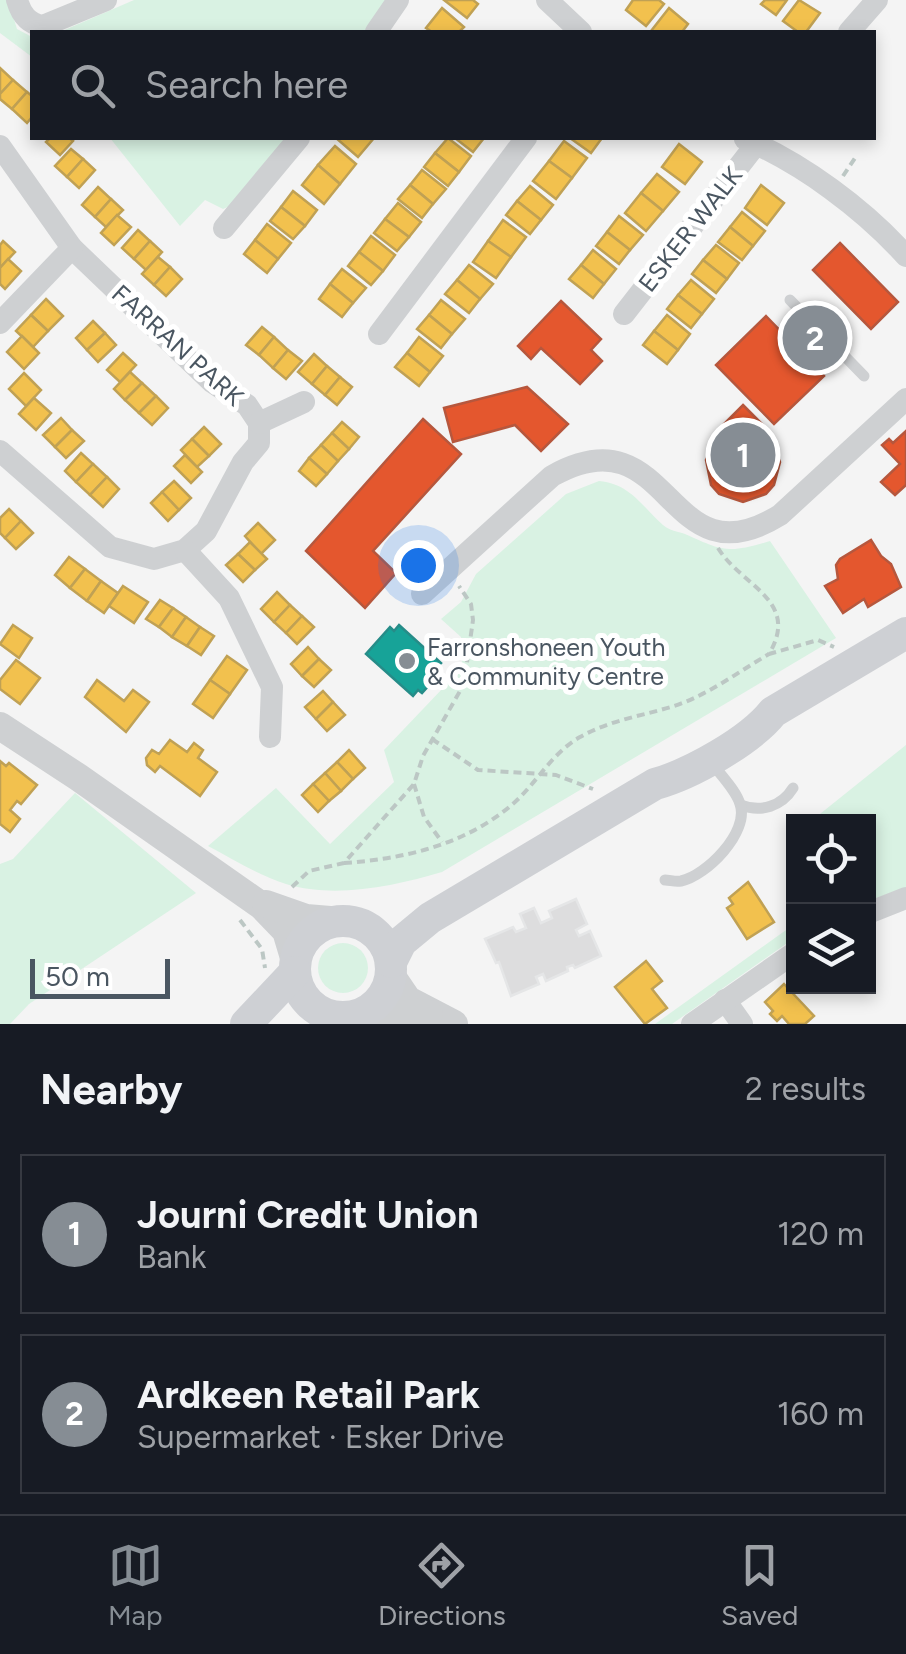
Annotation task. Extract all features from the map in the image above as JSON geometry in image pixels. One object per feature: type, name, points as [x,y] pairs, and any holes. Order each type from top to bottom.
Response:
[{"type":"main road","points":[[461,898],[414,915],[317,928],[299,948],[297,984],[309,1003],[340,1017],[377,1003],[408,936],[461,898],[655,784],[674,778],[761,728],[774,712],[906,632]]},
{"type":"main road","points":[[655,784],[667,766],[728,727],[750,714],[774,712]]},
{"type":"main road","points":[[349,922],[379,937],[390,968]]},
{"type":"main road","points":[[246,1024],[295,967]]},
{"type":"street","points":[[21,9],[34,25],[55,23],[106,0]]},
{"type":"street","points":[[377,30],[398,0]]},
{"type":"street","points":[[547,0],[579,30]]},
{"type":"street","points":[[850,30],[868,3]]},
{"type":"street","points":[[224,228],[298,140]]},
{"type":"street","points":[[379,334],[524,140]]},
{"type":"street","points":[[753,140],[832,192],[882,231],[906,256]]},
{"type":"street","name":"ESKER WALK","points":[[624,314],[753,140]]},
{"type":"street","name":"FARRAN PARK","points":[[0,146],[72,248],[212,382],[247,406],[259,423],[259,443],[243,462],[206,531],[185,550]]},
{"type":"street","points":[[0,323],[72,248]]},
{"type":"street","points":[[422,594],[552,476],[575,463],[595,458],[633,466],[710,531],[737,533],[760,527],[780,515],[906,399]]},
{"type":"street","points":[[259,423],[304,402]]},
{"type":"street","points":[[0,451],[110,547],[154,558],[185,550],[229,598],[272,687],[270,738]]},
{"type":"street","points":[[0,726],[247,895],[286,932],[295,967]]},
{"type":"street","points":[[247,895],[293,915],[349,922]]},
{"type":"street","points":[[876,910],[906,898]]},
{"type":"street","points":[[692,1024],[786,958]]},
{"type":"street","points":[[390,968],[408,1000],[447,1021]]},
{"type":"street","points":[[725,1000],[742,1024]]},
{"type":"street","points":[[340,1017],[403,1010],[447,1021]]},
{"type":"lane","points":[[790,300],[864,376]]},
{"type":"lane","points":[[709,758],[742,806],[753,810],[786,800],[793,788]]},
{"type":"lane","points":[[664,880],[682,881],[727,848],[740,830],[742,806]]},
{"type":"path","points":[[710,531],[730,565],[770,599],[775,609],[776,634],[768,654]]},
{"type":"path","points":[[344,863],[414,784],[432,739],[464,684],[473,620],[471,604],[462,588],[444,574]]},
{"type":"path","points":[[293,915],[288,891],[309,871],[395,858],[473,831],[500,813],[565,746],[578,738],[624,718],[695,697],[768,654],[818,640],[834,646],[848,667]]},
{"type":"path","points":[[432,739],[478,770],[556,775],[592,787],[606,813]]},
{"type":"path","points":[[414,784],[430,830],[444,844]]},
{"type":"green space","points":[[0,0],[8,0],[17,29],[30,36],[30,56],[0,33]]},
{"type":"green space","points":[[134,0],[386,0],[365,30],[65,30]]},
{"type":"green space","points":[[112,140],[284,140],[230,206],[223,209],[205,200],[180,226]]},
{"type":"green space","points":[[599,481],[627,491],[668,529],[708,544],[735,549],[770,541],[836,638],[442,872],[365,889],[305,888],[266,877],[208,846],[276,788],[330,844],[394,782],[384,750],[462,668],[461,637],[441,619],[461,602],[476,574],[566,494]]},
{"type":"green space","points":[[906,745],[906,887],[876,898],[876,814],[820,814]]},
{"type":"green space","points":[[75,793],[196,893],[29,1004],[10,1024],[0,1024],[0,864],[13,859]]},
{"type":"green space","points":[[786,930],[786,944],[672,1024],[655,1024]]},
{"type":"green space","points":[[343,943],[361,950],[368,968],[361,986],[343,993],[325,986],[318,968],[325,950]]},
{"type":"building: Homes","points":[[444,0],[473,0],[478,4],[467,18]]},
{"type":"building: Homes","points":[[633,0],[659,0],[664,4],[646,26],[626,10]]},
{"type":"building: Homes","points":[[765,0],[787,0],[776,15],[761,4]]},
{"type":"building: Homes","points":[[799,0],[820,13],[807,30],[795,30],[783,21]]},
{"type":"building: Homes","points":[[442,8],[464,27],[461,30],[426,28]]},
{"type":"building: Homes","points":[[669,8],[688,24],[684,30],[652,30]]},
{"type":"building: Homes","points":[[0,68],[13,80],[0,94]]},
{"type":"building: Homes","points":[[13,80],[27,92],[12,109],[0,99],[0,94]]},
{"type":"building: Homes","points":[[27,92],[30,94],[27,123],[12,109]]},
{"type":"building: Homes","points":[[48,140],[73,141],[60,155]]},
{"type":"building: Homes","points":[[338,140],[372,140],[358,157]]},
{"type":"building: Homes","points":[[451,140],[471,156],[459,172],[435,153]]},
{"type":"building: Homes","points":[[458,140],[482,140],[473,152]]},
{"type":"building: Homes","points":[[573,140],[601,140],[591,153]]},
{"type":"building: Homes","points":[[564,141],[587,158],[572,178],[549,161]]},
{"type":"building: Homes","points":[[679,144],[702,162],[685,184],[662,167]]},
{"type":"building: Homes","points":[[335,146],[356,164],[340,184],[318,165]]},
{"type":"building: Homes","points":[[71,149],[83,159],[67,177],[55,166]]},
{"type":"building: Homes","points":[[435,153],[459,172],[448,186],[424,167]]},
{"type":"building: Homes","points":[[83,159],[95,170],[79,188],[67,177]]},
{"type":"building: Homes","points":[[549,161],[572,178],[556,199],[533,181]]},
{"type":"building: Homes","points":[[318,165],[340,184],[324,204],[302,185]]},
{"type":"building: Homes","points":[[422,170],[446,189],[433,204],[410,185]]},
{"type":"building: Homes","points":[[657,174],[679,192],[663,211],[641,193]]},
{"type":"building: Homes","points":[[410,185],[433,204],[422,218],[398,199]]},
{"type":"building: Homes","points":[[761,185],[784,203],[767,225],[745,208]]},
{"type":"building: Homes","points":[[530,186],[553,205],[541,220],[517,201]]},
{"type":"building: Homes","points":[[98,187],[111,199],[95,217],[82,205]]},
{"type":"building: Homes","points":[[293,191],[317,210],[305,226],[281,207]]},
{"type":"building: Homes","points":[[641,193],[663,211],[646,231],[625,213]]},
{"type":"building: Homes","points":[[111,199],[123,210],[106,227],[95,217]]},
{"type":"building: Homes","points":[[517,201],[541,220],[530,234],[506,215]]},
{"type":"building: Homes","points":[[398,203],[421,222],[409,237],[385,219]]},
{"type":"building: Homes","points":[[281,207],[305,226],[293,239],[270,221]]},
{"type":"building: Homes","points":[[742,212],[765,231],[753,246],[730,227]]},
{"type":"building: Homes","points":[[117,215],[131,227],[114,245],[101,233]]},
{"type":"building: Homes","points":[[619,216],[643,235],[630,250],[607,232]]},
{"type":"building: Homes","points":[[385,219],[409,237],[397,251],[374,233]]},
{"type":"building: Homes","points":[[503,220],[526,237],[511,257],[488,241]]},
{"type":"building: Homes","points":[[267,224],[291,243],[278,259],[255,240]]},
{"type":"building: Homes","points":[[730,227],[753,246],[742,260],[718,242]]},
{"type":"building: Homes","points":[[138,230],[150,241],[134,259],[122,248]]},
{"type":"building: Homes","points":[[607,232],[630,250],[619,264],[596,246]]},
{"type":"building: Homes","points":[[371,236],[395,255],[383,271],[359,252]]},
{"type":"building: Homes","points":[[255,240],[278,259],[267,273],[244,254]]},
{"type":"building: Homes","points":[[3,241],[15,252],[0,268],[0,245]]},
{"type":"building: Homes","points":[[150,241],[162,252],[146,270],[134,259]]},
{"type":"building: Homes","points":[[488,241],[511,257],[496,278],[473,262]]},
{"type":"building: Homes","points":[[716,245],[739,263],[727,279],[703,260]]},
{"type":"building: Homes","points":[[593,250],[616,269],[604,284],[581,265]]},
{"type":"building: Homes","points":[[359,252],[383,271],[371,285],[348,266]]},
{"type":"building: Homes","points":[[158,257],[170,267],[154,285],[142,274]]},
{"type":"building: Homes","points":[[8,259],[21,271],[5,289],[0,284],[0,268]]},
{"type":"building: Homes","points":[[703,260],[727,279],[716,293],[692,274]]},
{"type":"building: Homes","points":[[469,265],[493,284],[480,299],[457,280]]},
{"type":"building: Homes","points":[[581,265],[604,284],[593,298],[569,279]]},
{"type":"building: Homes","points":[[170,267],[182,279],[166,296],[154,285]]},
{"type":"building: Homes","points":[[342,269],[366,288],[353,303],[330,284]]},
{"type":"building: Homes","points":[[457,280],[480,299],[469,313],[445,294]]},
{"type":"building: Homes","points":[[691,280],[714,299],[702,314],[678,295]]},
{"type":"building: Homes","points":[[330,284],[353,303],[342,317],[319,299]]},
{"type":"building: Homes","points":[[678,295],[702,314],[691,328],[667,309]]},
{"type":"building: Homes","points":[[46,299],[63,316],[48,331],[31,315]]},
{"type":"building: Homes","points":[[441,300],[465,319],[452,334],[429,315]]},
{"type":"building: Homes","points":[[31,315],[48,331],[33,347],[16,331]]},
{"type":"building: Homes","points":[[429,315],[452,334],[441,348],[417,329]]},
{"type":"building: Homes","points":[[667,315],[690,334],[678,350],[654,331]]},
{"type":"building: Homes","points":[[93,321],[105,333],[87,350],[76,338]]},
{"type":"building: Homes","points":[[262,327],[274,337],[259,355],[246,345]]},
{"type":"building: Homes","points":[[654,331],[678,350],[667,364],[643,345]]},
{"type":"building: Homes","points":[[105,333],[116,345],[98,362],[87,350]]},
{"type":"building: Homes","points":[[22,336],[39,353],[24,369],[7,352]]},
{"type":"building: Homes","points":[[274,337],[288,350],[273,368],[259,355]]},
{"type":"building: Homes","points":[[419,337],[443,356],[430,372],[407,353]]},
{"type":"building: Homes","points":[[288,350],[302,361],[286,379],[273,368]]},
{"type":"building: Homes","points":[[123,353],[136,365],[120,382],[107,370]]},
{"type":"building: Homes","points":[[407,353],[430,372],[419,386],[395,367]]},
{"type":"building: Homes","points":[[314,354],[327,366],[312,384],[298,372]]},
{"type":"building: Homes","points":[[327,366],[340,377],[325,395],[312,384]]},
{"type":"building: Homes","points":[[130,372],[142,383],[125,400],[114,389]]},
{"type":"building: Homes","points":[[24,373],[41,390],[26,406],[9,389]]},
{"type":"building: Homes","points":[[340,377],[352,387],[337,405],[325,395]]},
{"type":"building: Homes","points":[[142,383],[156,396],[139,413],[125,400]]},
{"type":"building: Homes","points":[[156,396],[168,408],[152,425],[139,413]]},
{"type":"building: Homes","points":[[34,398],[51,413],[36,430],[19,414]]},
{"type":"building: Homes","points":[[61,418],[72,430],[55,447],[43,435]]},
{"type":"building: Homes","points":[[342,422],[359,437],[349,449],[332,433]]},
{"type":"building: Homes","points":[[204,427],[221,444],[209,456],[192,439]]},
{"type":"building: Homes","points":[[72,430],[84,441],[66,458],[55,447]]},
{"type":"building: Homes","points":[[332,433],[349,449],[338,461],[321,445]]},
{"type":"building: Homes","points":[[192,439],[209,456],[197,467],[181,450]]},
{"type":"building: Homes","points":[[321,445],[338,461],[327,474],[309,458]]},
{"type":"building: Homes","points":[[81,453],[93,464],[76,482],[65,471]]},
{"type":"building: Homes","points":[[185,455],[202,472],[191,483],[174,466]]},
{"type":"building: Homes","points":[[309,458],[327,474],[316,486],[299,471]]},
{"type":"building: Homes","points":[[93,464],[107,477],[90,495],[76,482]]},
{"type":"building: Homes","points":[[107,477],[119,489],[103,507],[90,495]]},
{"type":"building: Homes","points":[[174,481],[191,498],[179,510],[162,492]]},
{"type":"building: Homes","points":[[162,492],[179,510],[168,521],[151,503]]},
{"type":"building: Homes","points":[[9,509],[21,521],[5,538],[0,533],[0,518]]},
{"type":"building: Homes","points":[[21,521],[33,533],[16,549],[5,538]]},
{"type":"building: Homes","points":[[258,523],[275,540],[261,554],[245,536]]},
{"type":"building: Homes","points":[[250,542],[267,559],[255,570],[238,554]]},
{"type":"building: Homes","points":[[238,554],[255,570],[243,582],[226,565]]},
{"type":"building: Homes","points":[[69,557],[85,569],[70,588],[55,575]]},
{"type":"building: Homes","points":[[85,569],[101,581],[87,601],[70,588]]},
{"type":"building: Homes","points":[[101,581],[118,593],[104,613],[87,601]]},
{"type":"building: Homes","points":[[123,586],[148,602],[134,623],[109,606]]},
{"type":"building: Homes","points":[[277,592],[290,605],[274,622],[261,609]]},
{"type":"building: Homes","points":[[160,600],[173,608],[159,627],[146,619]]},
{"type":"building: Homes","points":[[290,605],[302,616],[286,633],[274,622]]},
{"type":"building: Homes","points":[[173,608],[186,617],[172,637],[159,627]]},
{"type":"building: Homes","points":[[302,616],[314,627],[297,644],[286,633]]},
{"type":"building: Homes","points":[[186,617],[200,627],[187,646],[172,637]]},
{"type":"building: Homes","points":[[13,625],[32,638],[19,658],[0,644]]},
{"type":"building: Homes","points":[[200,627],[214,636],[201,655],[187,646]]},
{"type":"building: Homes","points":[[308,647],[319,659],[302,676],[291,664]]},
{"type":"building: Homes","points":[[227,656],[247,670],[230,694],[210,680]]},
{"type":"building: Homes","points":[[319,659],[331,670],[314,687],[302,676]]},
{"type":"building: Homes","points":[[16,660],[40,678],[20,704],[0,689],[0,680]]},
{"type":"building: Homes","points":[[97,680],[124,701],[133,690],[149,702],[126,732],[85,697]]},
{"type":"building: Homes","points":[[210,680],[230,694],[213,718],[193,704]]},
{"type":"building: Homes","points":[[323,691],[333,702],[316,719],[305,707]]},
{"type":"building: Homes","points":[[333,702],[345,715],[327,731],[316,719]]},
{"type":"building: Homes","points":[[170,740],[187,752],[194,743],[203,750],[198,758],[217,772],[200,796],[160,766],[155,772],[147,765],[146,758],[152,750],[159,754]]},
{"type":"building: Homes","points":[[349,750],[365,768],[353,779],[337,762]]},
{"type":"building: Homes","points":[[0,761],[6,766],[9,763],[37,785],[21,804],[17,801],[10,810],[20,819],[10,832],[0,824]]},
{"type":"building: Homes","points":[[337,762],[353,779],[341,791],[325,773]]},
{"type":"building: Homes","points":[[325,773],[341,791],[329,801],[313,784]]},
{"type":"building: Homes","points":[[313,784],[329,801],[318,812],[302,795]]},
{"type":"building: Homes","points":[[748,882],[774,922],[747,939],[727,908],[733,904],[729,898]]},
{"type":"building: Homes","points":[[646,961],[662,981],[652,989],[667,1008],[645,1024],[615,987]]},
{"type":"building: Homes","points":[[784,984],[786,994],[793,994],[814,1016],[805,1024],[789,1024],[782,1016],[777,1021],[765,1002]]},
{"type":"building: Shops","points":[[840,243],[898,302],[871,329],[813,270]]},
{"type":"building: Shops","points":[[561,301],[601,339],[591,350],[602,361],[580,384],[541,348],[531,359],[518,346]]},
{"type":"building: Shops","points":[[766,316],[824,376],[774,424],[716,365]]},
{"type":"building: Shops","points":[[527,387],[568,424],[541,451],[515,425],[453,442],[444,408]]},
{"type":"building: Shops","points":[[743,405],[764,426],[760,431],[771,440],[780,462],[774,485],[766,494],[743,502],[719,494],[711,485],[706,460],[717,438],[728,430],[723,425]]},
{"type":"building: Shops","points":[[423,419],[461,454],[373,551],[396,573],[365,608],[306,551]]},
{"type":"building: Shops","points":[[906,431],[906,485],[895,495],[881,482],[900,464],[882,445],[889,439],[893,443]]},
{"type":"building: Shops","points":[[871,540],[891,564],[901,587],[868,607],[864,599],[843,613],[825,586],[838,579],[836,565],[840,559]]},
{"type":"building: Public","name":"Farronshoneen Youth & Community Centre","points":[[399,625],[441,663],[436,668],[441,672],[422,693],[418,690],[413,696],[366,654],[390,627],[394,631]]},
{"type":"building: Other","points":[[576,899],[587,924],[576,930],[579,936],[590,931],[601,956],[575,968],[567,967],[568,971],[546,981],[543,974],[536,977],[539,984],[511,996],[499,962],[496,963],[485,939],[513,927],[516,932],[526,928],[520,914],[534,908],[541,923],[552,918],[549,911]]},
{"type":"place","name":"Ardkeen Retail Park","points":[[815,338]]},
{"type":"place","name":"Journi Credit Union","points":[[743,455]]},
{"type":"place","name":"Farronshoneen Youth & Community Centre","points":[[407,661]]}]
